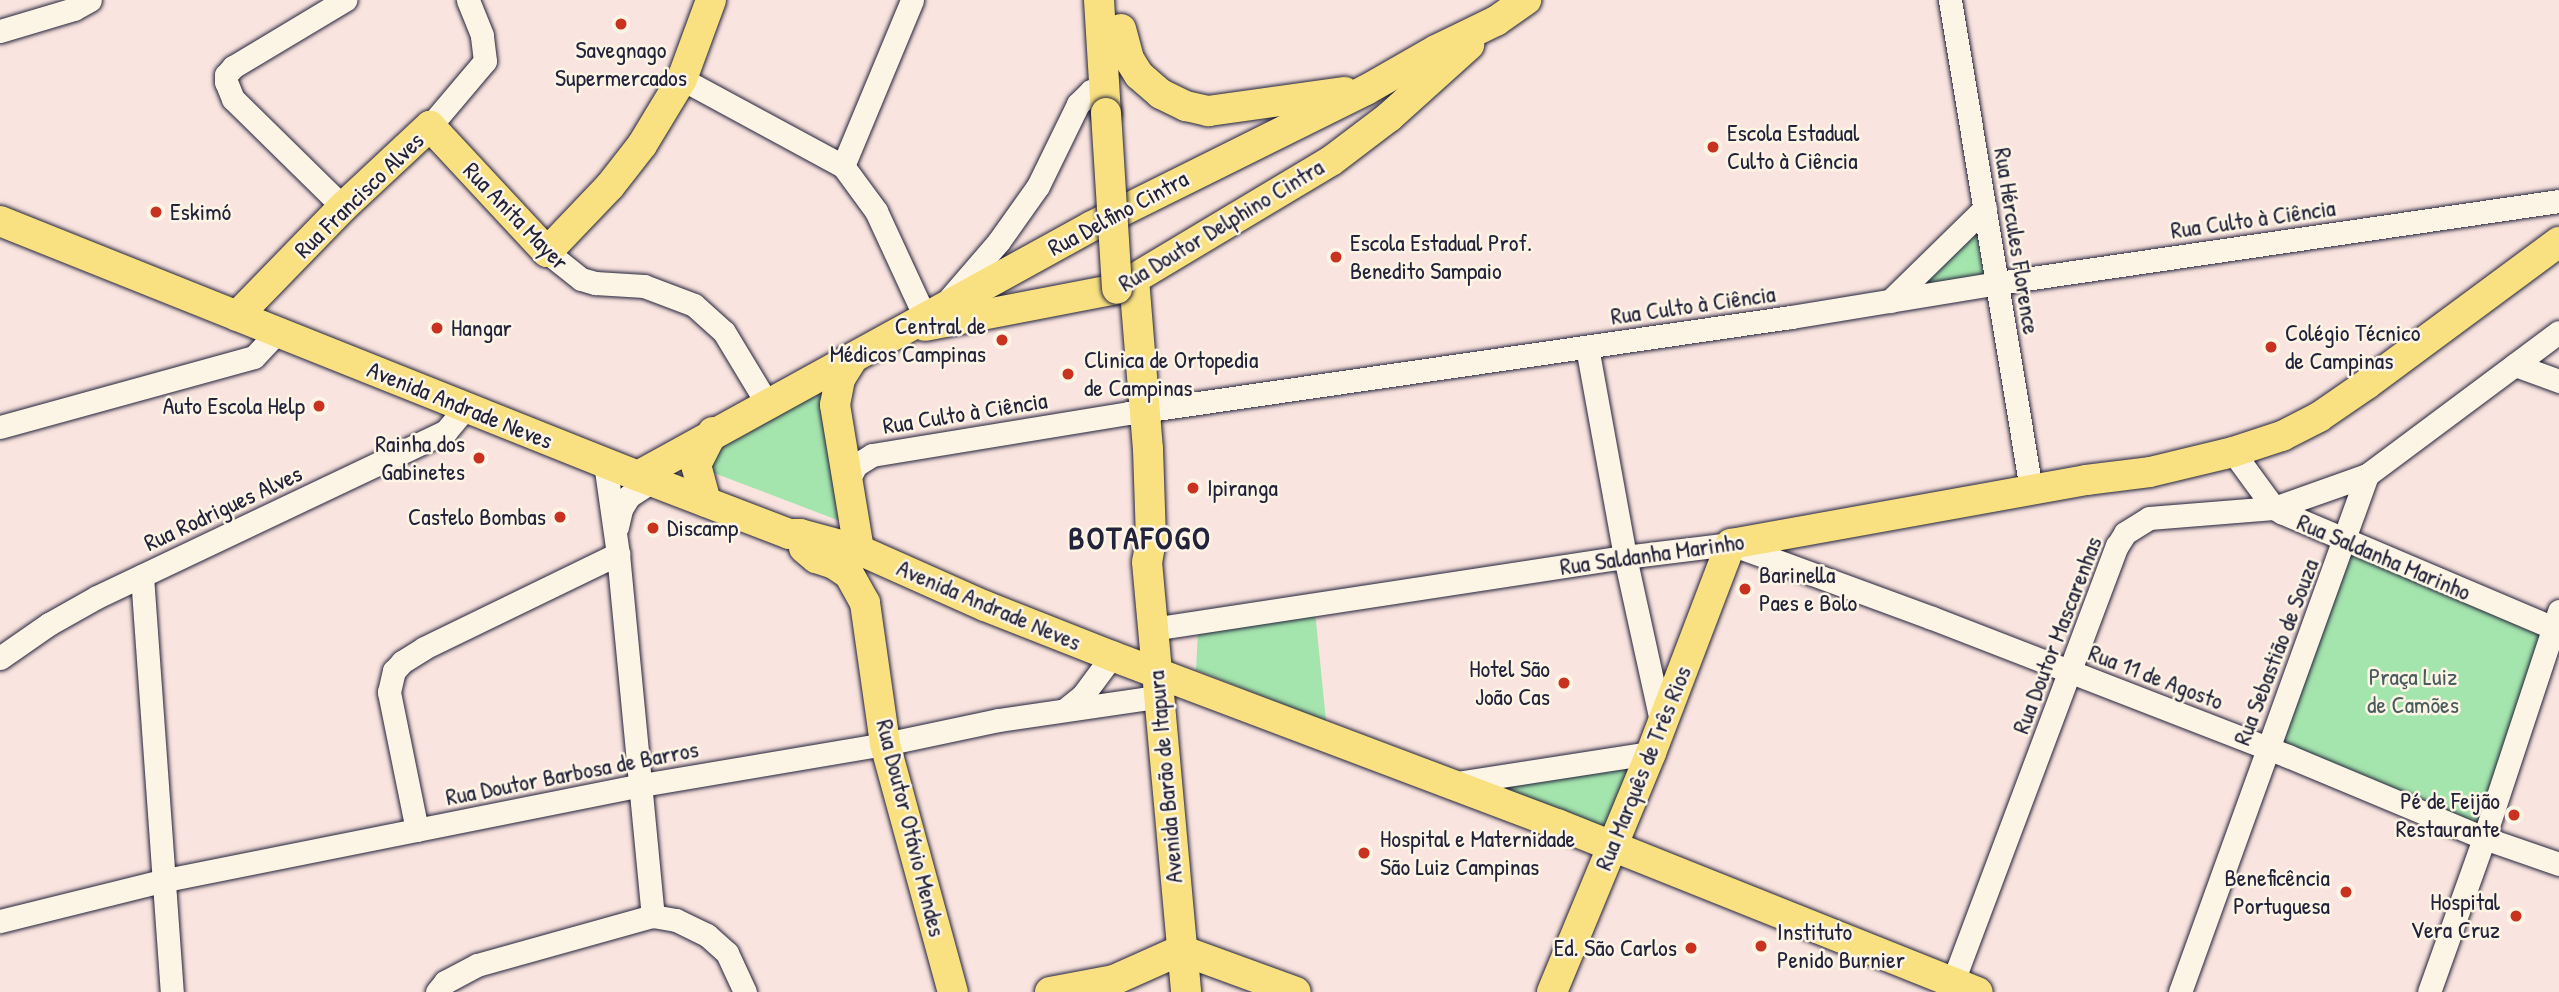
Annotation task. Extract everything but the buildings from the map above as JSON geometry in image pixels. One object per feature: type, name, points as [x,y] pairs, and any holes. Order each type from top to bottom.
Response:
[{"type":"main road","points":[[547,252],[618,176],[642,145],[682,79],[711,0]]},
{"type":"main road","name":"Avenida Barão de Itapura","points":[[1098,0],[1111,104],[1137,412],[1135,533],[1136,542],[1147,562],[1156,685],[1186,992]]},
{"type":"main road","name":"Rua Doutor Delphino Cintra","points":[[900,331],[1126,284],[1331,161],[1388,89],[1526,0]]},
{"type":"main road","points":[[1119,14],[1129,59],[1139,75],[1161,94],[1186,106],[1208,111],[1388,89]]},
{"type":"main road","name":"Avenida Barão de Itapura","points":[[1111,104],[1119,14]]},
{"type":"main road","name":"Rua Delfino Cintra","points":[[645,479],[713,432],[768,405],[1161,189],[1388,89]]},
{"type":"main road","name":"Rua Francisco Alves","points":[[237,316],[343,206],[430,126]]},
{"type":"main road","name":"Rua Anita Mayer","points":[[430,126],[547,252]]},
{"type":"main road","name":"Avenida Andrade Neves","points":[[0,221],[645,479],[789,534],[800,534],[859,550],[985,606],[1112,656],[1156,685],[1446,784],[1612,845],[1960,989]]},
{"type":"main road","name":"Rua Saldanha Marinho","points":[[1731,544],[2031,490],[2150,472],[2233,452],[2282,436],[2319,417],[2559,242]]},
{"type":"main road","points":[[853,358],[840,379],[835,405],[859,550]]},
{"type":"main road","points":[[706,502],[696,465],[713,432]]},
{"type":"main road","name":"Rua Doutor Otávio Mendes","points":[[789,534],[816,558],[834,564],[849,574],[865,603],[885,744],[953,992]]},
{"type":"main road","name":"Rua Marquês de Três Rios","points":[[1552,992],[1651,753],[1731,544]]},
{"type":"main road","points":[[865,603],[884,585],[901,583],[963,609],[985,606]]},
{"type":"main road","points":[[1050,992],[1114,980],[1181,950],[1296,992]]},
{"type":"main road","points":[[1114,980],[1149,992]]},
{"type":"street","points":[[343,206],[233,99],[226,75],[233,67],[345,0]]},
{"type":"street","name":"Rua Francisco Alves","points":[[430,126],[485,61],[485,48],[468,0]]},
{"type":"street","points":[[843,166],[912,0]]},
{"type":"street","name":"Rua Hércules Florence","points":[[1950,0],[2031,490]]},
{"type":"street","points":[[0,32],[78,3]]},
{"type":"street","points":[[682,79],[843,166],[876,211],[935,311],[999,241],[1038,187],[1078,104],[1091,91],[1111,104]]},
{"type":"street","name":"Rua Culto à Ciência","points":[[848,482],[856,466],[872,455],[1137,412],[2559,201]]},
{"type":"street","points":[[1890,301],[1929,266],[1985,208]]},
{"type":"street","name":"Rua Anita Mayer","points":[[547,252],[581,279],[595,283],[644,286],[694,305],[724,332],[768,405]]},
{"type":"street","points":[[0,427],[254,357],[277,332]]},
{"type":"street","points":[[2367,475],[2559,332]]},
{"type":"street","points":[[1587,347],[1625,557],[1662,725]]},
{"type":"street","points":[[2515,365],[2559,381]]},
{"type":"street","name":"Rua Rodrigues Alves","points":[[0,658],[49,624],[142,576],[446,431],[466,407]]},
{"type":"street","name":"Rua Saldanha Marinho","points":[[2233,452],[2274,508],[2346,542],[2557,623]]},
{"type":"street","points":[[605,463],[617,543],[653,916]]},
{"type":"street","name":"Rua Doutor Mascarenhas","points":[[1960,989],[2070,672],[2117,546],[2125,533],[2149,519],[2274,508],[2367,475]]},
{"type":"street","name":"Rua Sebastião de Souza","points":[[2180,992],[2346,542],[2367,475]]},
{"type":"street","points":[[617,543],[621,509],[645,479]]},
{"type":"street","points":[[417,830],[389,692],[394,671],[402,662],[424,648],[617,543]]},
{"type":"street","name":"Rua Saldanha Marinho","points":[[1153,629],[1625,557],[1731,544]]},
{"type":"street","name":"Rua 11 de Agosto","points":[[1731,544],[2070,672],[2268,749],[2484,838],[2559,864]]},
{"type":"street","points":[[142,576],[172,992]]},
{"type":"street","points":[[2429,992],[2557,623]]},
{"type":"street","points":[[1066,709],[1083,695],[1112,656]]},
{"type":"street","name":"Rua Doutor Barbosa de Barros","points":[[0,921],[166,880],[642,785],[885,744],[1066,709],[1156,685]]},
{"type":"street","points":[[1446,784],[1651,753]]},
{"type":"street","points":[[437,992],[445,982],[477,965],[653,916],[676,920],[706,935],[727,953],[745,992]]},
{"type":"green space","points":[[1974,218],[1984,278],[1913,291]]},
{"type":"green space","points":[[816,394],[827,400],[840,521],[706,470],[703,453]]},
{"type":"green space","name":"Praça Luiz de Camões","points":[[2350,550],[2553,628],[2476,828],[2273,751]]},
{"type":"green space","points":[[1315,611],[1326,721],[1196,670],[1198,631]]},
{"type":"green space","points":[[1641,762],[1609,834],[1491,786]]},
{"type":"place","name":"Savegnago Supermercados","points":[[621,24]]},
{"type":"place","name":"Escola Estadual Culto à Ciência","points":[[1713,147]]},
{"type":"place","name":"Eskimó","points":[[156,212]]},
{"type":"place","name":"Escola Estadual Prof. Benedito Sampaio","points":[[1336,257]]},
{"type":"place","name":"Hangar","points":[[437,328]]},
{"type":"place","name":"Central de Médicos Campinas","points":[[1002,340]]},
{"type":"place","name":"Colégio Técnico de Campinas","points":[[2271,347]]},
{"type":"place","name":"Clinica de Ortopedia de Campinas","points":[[1068,374]]},
{"type":"place","name":"Auto Escola Help","points":[[319,406]]},
{"type":"place","name":"Rainha dos Gabinetes","points":[[479,458]]},
{"type":"place","name":"Ipiranga","points":[[1193,488]]},
{"type":"place","name":"Castelo Bombas","points":[[560,517]]},
{"type":"place","name":"Discamp","points":[[653,528]]},
{"type":"place","name":"Barinella Paes e Bolo","points":[[1745,589]]},
{"type":"place","name":"Hotel São João Cas","points":[[1564,683]]},
{"type":"place","name":"Pé de Feijão Restaurante","points":[[2514,815]]},
{"type":"place","name":"Hospital e Maternidade São Luiz Campinas","points":[[1364,853]]},
{"type":"place","name":"Beneficência Portuguesa","points":[[2346,892]]},
{"type":"place","name":"Hospital Vera Cruz","points":[[2516,916]]},
{"type":"place","name":"Instituto Penido Burnier","points":[[1761,946]]},
{"type":"place","name":"Ed. São Carlos","points":[[1691,948]]},
{"type":"district","name":"BOTAFOGO","points":[[1140,538]]}]
